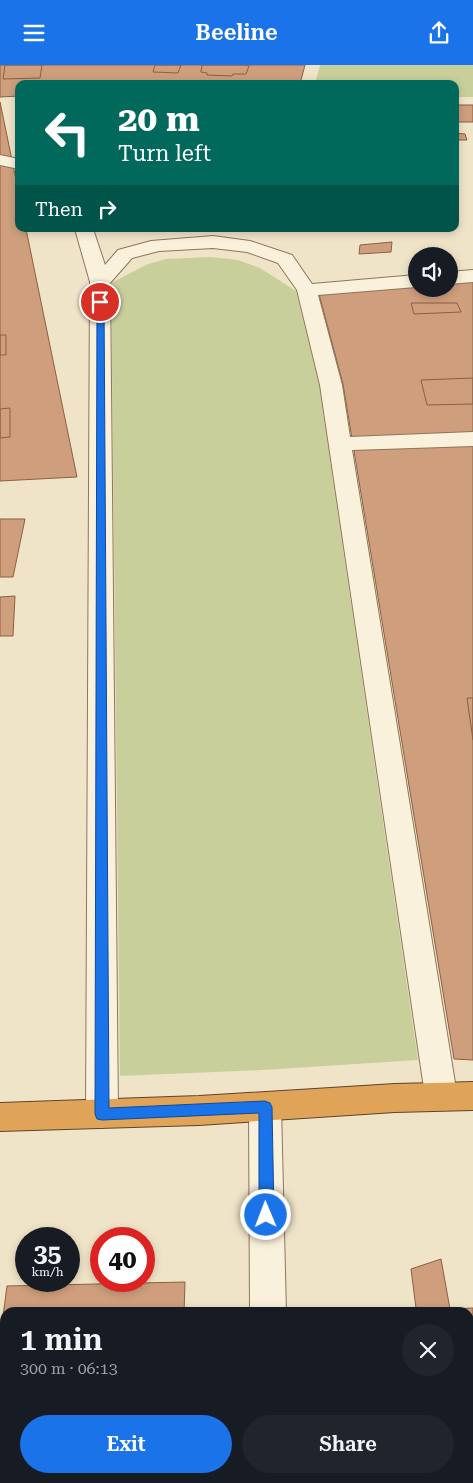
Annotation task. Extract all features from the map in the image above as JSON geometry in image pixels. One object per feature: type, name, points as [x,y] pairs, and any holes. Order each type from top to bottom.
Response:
[{"type":"highway","points":[[0,1117],[265,1107],[441,1095],[473,1095]]},
{"type":"street","points":[[0,160],[15,163]]},
{"type":"street","points":[[85,232],[100,282],[102,1114]]},
{"type":"street","points":[[100,282],[125,254],[158,245],[213,242],[250,247],[284,259],[307,290],[331,385],[441,1095]]},
{"type":"street","points":[[458,277],[473,276]]},
{"type":"street","points":[[307,290],[408,282]]},
{"type":"street","points":[[340,444],[473,439]]},
{"type":"street","points":[[265,1107],[268,1307]]},
{"type":"green space","points":[[320,65],[473,65],[473,97],[459,97],[459,80],[316,80]]},
{"type":"green space","points":[[211,257],[238,260],[260,268],[296,291],[319,385],[418,1060],[263,1070],[120,1076],[111,283],[148,264],[166,259]]},
{"type":"building","points":[[0,65],[305,65],[301,80],[15,80],[15,96],[0,97]]},
{"type":"building","points":[[5,65],[42,65],[40,78],[3,79]]},
{"type":"building","points":[[155,65],[181,65],[178,73],[153,72]]},
{"type":"building","points":[[202,65],[249,66],[246,74],[233,74],[232,76],[207,75],[207,73],[201,72]]},
{"type":"building","points":[[0,102],[15,175],[15,232],[27,232],[77,477],[0,481]]},
{"type":"building","points":[[459,105],[473,105],[473,122],[459,122]]},
{"type":"building","points":[[459,133],[465,134],[467,140],[459,140]]},
{"type":"building","points":[[392,242],[391,252],[359,254],[360,245]]},
{"type":"building","points":[[473,281],[473,1060],[454,1059],[343,384],[319,294],[408,287],[408,297],[458,297],[458,282]]},
{"type":"building","points":[[411,303],[457,303],[461,312],[414,314]]},
{"type":"building","points":[[0,335],[6,335],[6,355],[0,355]]},
{"type":"building","points":[[473,378],[473,404],[427,405],[421,380]]},
{"type":"building","points":[[10,408],[10,437],[0,438],[0,409]]},
{"type":"building","points":[[0,519],[25,519],[13,577],[0,577]]},
{"type":"building","points":[[15,596],[13,636],[0,636],[0,597]]},
{"type":"building","points":[[467,698],[473,698],[473,740]]},
{"type":"building","points":[[441,1259],[450,1307],[416,1307],[411,1269]]},
{"type":"building","points":[[185,1282],[184,1307],[4,1307],[7,1286],[15,1286],[15,1292],[80,1292],[80,1284],[90,1284],[90,1292],[155,1292],[155,1283]]},
{"type":"route","points":[[100,302],[102,1114],[265,1107],[266,1215]]}]
